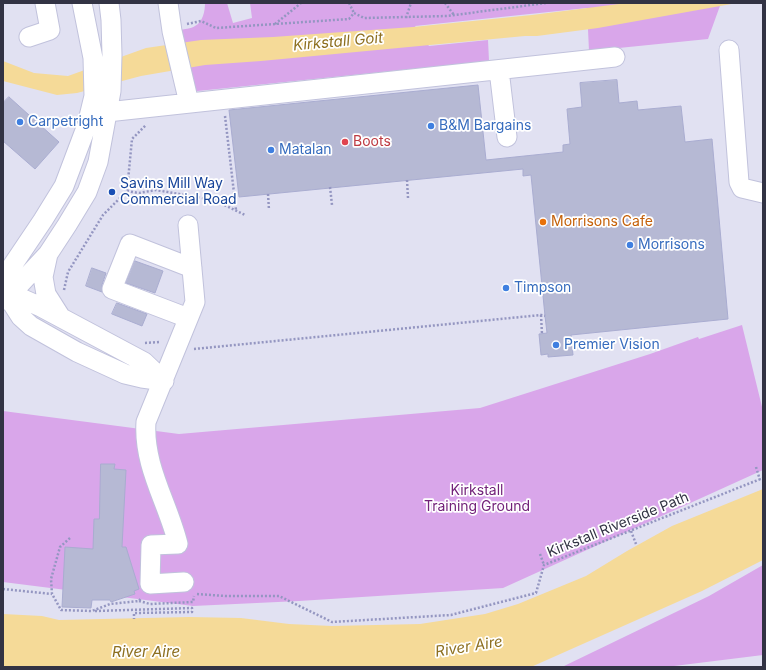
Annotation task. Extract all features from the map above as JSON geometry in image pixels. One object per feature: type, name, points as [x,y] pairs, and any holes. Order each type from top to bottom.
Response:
[{"type":"street","points":[[29,37],[50,30],[45,3]]},
{"type":"street","points":[[82,3],[103,56]]},
{"type":"street","points":[[168,3],[171,30],[189,103]]},
{"type":"street","points":[[5,295],[48,254],[87,192],[98,162],[107,112],[102,93],[103,56],[110,4]]},
{"type":"street","points":[[729,50],[739,182],[742,188],[763,193]]},
{"type":"street","points":[[107,112],[615,57]]},
{"type":"street","points":[[499,70],[507,137]]},
{"type":"street","points":[[3,275],[10,269],[64,186],[87,125],[102,93]]},
{"type":"street","points":[[188,224],[195,302],[146,422],[146,430],[152,471],[174,526],[178,544],[150,545],[150,584],[189,588]]},
{"type":"street","points":[[188,318],[112,289],[130,244],[192,268]]},
{"type":"street","points":[[48,254],[43,277],[46,294],[61,317]]},
{"type":"street","points":[[5,295],[23,299],[41,306],[144,362],[164,380]]},
{"type":"street","points":[[5,295],[21,317],[26,321],[78,352],[125,374],[142,378],[164,380]]},
{"type":"path","points":[[275,24],[301,3]]},
{"type":"path","points":[[349,3],[354,13],[364,18],[406,18],[454,15],[546,3]]},
{"type":"path","points":[[406,18],[411,3]]},
{"type":"path","points":[[445,3],[454,15]]},
{"type":"path","points":[[171,30],[201,21],[216,28],[348,19],[354,13]]},
{"type":"path","points":[[222,99],[236,210]]},
{"type":"path","points":[[64,293],[68,272],[103,215],[126,191],[132,139],[151,121],[150,108]]},
{"type":"path","points":[[407,180],[408,198]]},
{"type":"path","points":[[330,187],[332,205]]},
{"type":"path","points":[[126,191],[139,193],[156,190],[175,192],[214,200],[245,214]]},
{"type":"path","points":[[268,194],[269,210]]},
{"type":"path","points":[[139,343],[166,341],[190,350],[541,315],[546,316]]},
{"type":"path","points":[[541,315],[542,334]]},
{"type":"path","points":[[756,467],[762,479]]},
{"type":"path","name":"Kirkstall Riverside Path","points":[[189,588],[225,596],[279,596],[332,622],[451,615],[536,593],[544,565],[762,479]]},
{"type":"path","points":[[631,531],[636,544]]},
{"type":"path","points":[[70,538],[60,546],[51,579],[52,594],[61,610],[92,611],[192,608],[192,612],[134,613],[134,618]]},
{"type":"path","points":[[540,554],[544,565]]},
{"type":"path","points":[[139,601],[150,584]]},
{"type":"path","points":[[92,611],[110,604],[139,601],[150,604],[193,602],[189,588]]},
{"type":"path","points":[[3,589],[52,594]]},
{"type":"green space","points":[[205,3],[227,3],[233,23],[252,18],[250,3],[721,3],[708,39],[589,51],[587,8],[415,26],[429,46],[488,40],[489,61],[188,92],[179,30],[192,28],[200,22],[205,9]]},
{"type":"green space","name":"Kirkstall Training Ground","points":[[742,325],[763,411],[763,470],[503,588],[193,606],[3,582],[3,411],[179,434],[480,408],[650,354],[698,337],[699,339]]},
{"type":"green space","points":[[763,565],[763,655],[666,667],[562,667],[709,596]]},
{"type":"water","name":"Kirkstall Goit","points":[[627,3],[737,3],[598,28],[537,36],[205,65],[141,76],[77,93],[57,95],[3,81],[3,61],[34,73],[68,76],[146,48],[201,40],[273,37],[413,27],[532,15]]},
{"type":"water","name":"River Aire","points":[[763,489],[763,560],[702,591],[531,667],[3,667],[3,614],[42,616],[59,620],[189,617],[241,618],[289,624],[332,626],[420,624],[485,614],[518,604],[586,576],[672,526]]},
{"type":"building","name":"Morrisons","points":[[617,80],[619,103],[637,101],[638,110],[681,106],[685,142],[712,139],[728,319],[571,335],[573,355],[548,357],[548,354],[541,355],[539,334],[547,333],[531,175],[523,176],[523,169],[239,197],[229,110],[478,85],[486,160],[563,152],[563,145],[570,144],[567,109],[582,107],[580,83]]},
{"type":"building","name":"Carpetright","points":[[9,97],[59,142],[35,169],[3,141],[3,103]]},
{"type":"building","points":[[135,261],[163,271],[155,293],[126,283]]},
{"type":"building","points":[[92,268],[106,273],[102,285],[102,292],[86,286]]},
{"type":"building","points":[[117,303],[147,314],[142,326],[112,314]]},
{"type":"building","points":[[101,464],[115,464],[114,469],[126,470],[122,547],[126,547],[139,589],[134,591],[135,594],[111,602],[110,600],[92,600],[91,608],[62,607],[65,547],[93,549],[94,519],[99,519]]},
{"type":"place","name":"Carpetright","points":[[20,122]]},
{"type":"place","name":"B&M Bargains","points":[[431,126]]},
{"type":"place","name":"Boots","points":[[345,142]]},
{"type":"place","name":"Matalan","points":[[271,150]]},
{"type":"place","name":"Savins Mill Way Commercial Road","points":[[112,192]]},
{"type":"place","name":"Morrisons Cafe","points":[[543,222]]},
{"type":"place","name":"Morrisons","points":[[630,245]]},
{"type":"place","name":"Timpson","points":[[506,288]]},
{"type":"place","name":"Premier Vision","points":[[556,345]]}]
